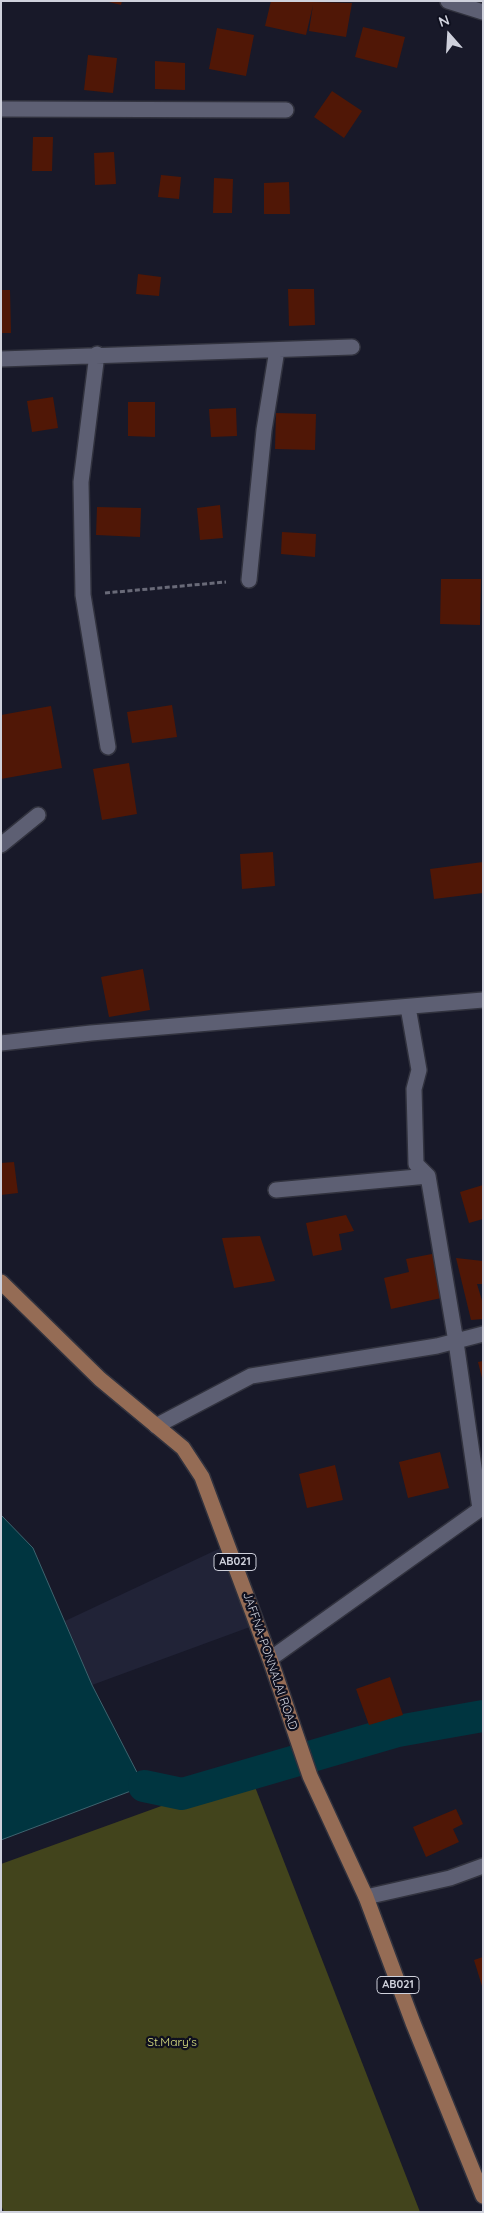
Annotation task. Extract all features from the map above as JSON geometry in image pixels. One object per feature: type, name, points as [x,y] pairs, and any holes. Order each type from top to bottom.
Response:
[{"type":"main road","name":"JAFFNA-PONNALAI ROAD","points":[[1,1282],[100,1379],[134,1410],[183,1448],[202,1477],[270,1659],[310,1776],[366,1897]]},
{"type":"main road","name":"AB021","points":[[366,1897],[413,2023],[483,2196]]},
{"type":"street","points":[[448,1],[483,12]]},
{"type":"street","points":[[1,109],[286,110]]},
{"type":"street","points":[[1,359],[97,354],[352,347]]},
{"type":"street","points":[[249,580],[264,430],[277,350]]},
{"type":"street","points":[[97,354],[81,482],[83,595],[108,747]]},
{"type":"street","points":[[1,845],[38,815]]},
{"type":"street","points":[[1,1043],[101,1032],[483,1000]]},
{"type":"street","points":[[270,1659],[481,1508],[428,1176],[416,1164],[414,1089],[419,1070],[408,1007]]},
{"type":"street","points":[[276,1190],[428,1176]]},
{"type":"street","points":[[156,1426],[251,1376],[456,1342],[483,1334]]},
{"type":"street","points":[[366,1897],[450,1878],[483,1866]]},
{"type":"path","points":[[83,595],[249,580]]},
{"type":"shaded area","points":[[1,1515],[33,1548],[92,1685],[144,1786],[1,1840]]},
{"type":"shaded area","points":[[229,1544],[258,1624],[92,1685],[65,1621]]},
{"type":"green space","name":"St.Mary's","points":[[250,1774],[420,2212],[4,2212],[1,2205],[1,1864]]},
{"type":"building","points":[[105,1],[122,1],[121,5]]},
{"type":"building","points":[[271,1],[352,3],[346,37],[309,31],[313,5],[306,35],[265,26]]},
{"type":"building","points":[[363,27],[405,37],[397,68],[355,57]]},
{"type":"building","points":[[217,28],[254,35],[246,76],[209,69]]},
{"type":"building","points":[[88,55],[117,58],[113,93],[84,90]]},
{"type":"building","points":[[155,61],[185,63],[185,90],[155,89]]},
{"type":"building","points":[[332,91],[362,111],[344,138],[314,117]]},
{"type":"building","points":[[33,137],[53,137],[52,171],[32,171]]},
{"type":"building","points":[[114,152],[116,184],[95,185],[94,153]]},
{"type":"building","points":[[161,175],[181,177],[179,199],[158,197]]},
{"type":"building","points":[[214,178],[233,179],[232,213],[213,213]]},
{"type":"building","points":[[289,182],[290,214],[264,214],[264,183]]},
{"type":"building","points":[[138,274],[161,277],[159,296],[136,294]]},
{"type":"building","points":[[288,289],[314,289],[315,325],[289,326]]},
{"type":"building","points":[[1,290],[10,290],[11,333],[1,333]]},
{"type":"building","points":[[53,397],[58,428],[32,432],[27,401]]},
{"type":"building","points":[[128,402],[155,402],[155,437],[128,436]]},
{"type":"building","points":[[236,408],[237,436],[211,437],[209,409]]},
{"type":"building","points":[[276,413],[316,414],[315,450],[275,449]]},
{"type":"building","points":[[220,505],[223,538],[200,540],[197,508]]},
{"type":"building","points":[[97,507],[141,508],[140,537],[96,535]]},
{"type":"building","points":[[282,532],[316,534],[315,557],[281,554]]},
{"type":"building","points":[[441,579],[481,579],[480,625],[440,624]]},
{"type":"building","points":[[172,705],[177,737],[132,743],[127,712]]},
{"type":"building","points":[[51,706],[62,768],[1,779],[1,715]]},
{"type":"building","points":[[129,763],[137,814],[102,820],[93,769]]},
{"type":"building","points":[[273,852],[275,886],[242,889],[240,854]]},
{"type":"building","points":[[483,862],[483,893],[434,899],[430,869]]},
{"type":"building","points":[[143,969],[150,1010],[109,1017],[101,977]]},
{"type":"building","points":[[14,1162],[18,1193],[1,1195],[1,1163]]},
{"type":"building","points":[[483,1185],[483,1219],[469,1223],[460,1192]]},
{"type":"building","points":[[346,1215],[354,1231],[339,1234],[342,1250],[313,1256],[306,1223]]},
{"type":"building","points":[[260,1236],[275,1281],[234,1288],[222,1238]]},
{"type":"building","points":[[437,1253],[446,1297],[391,1309],[384,1278],[409,1272],[406,1259]]},
{"type":"building","points":[[456,1258],[483,1261],[483,1284],[477,1284],[483,1304],[483,1319],[471,1320]]},
{"type":"building","points":[[483,1361],[483,1378],[482,1378],[478,1362]]},
{"type":"building","points":[[440,1452],[449,1488],[408,1498],[399,1462]]},
{"type":"building","points":[[335,1465],[343,1500],[307,1508],[299,1474]]},
{"type":"building","points":[[390,1677],[403,1715],[369,1725],[356,1689]]},
{"type":"building","points":[[456,1809],[463,1824],[453,1829],[459,1842],[426,1857],[413,1827]]},
{"type":"building","points":[[483,1957],[483,1986],[482,1986],[474,1960]]},
{"type":"waterway","points":[[144,1786],[182,1794],[398,1731],[483,1716]]}]
